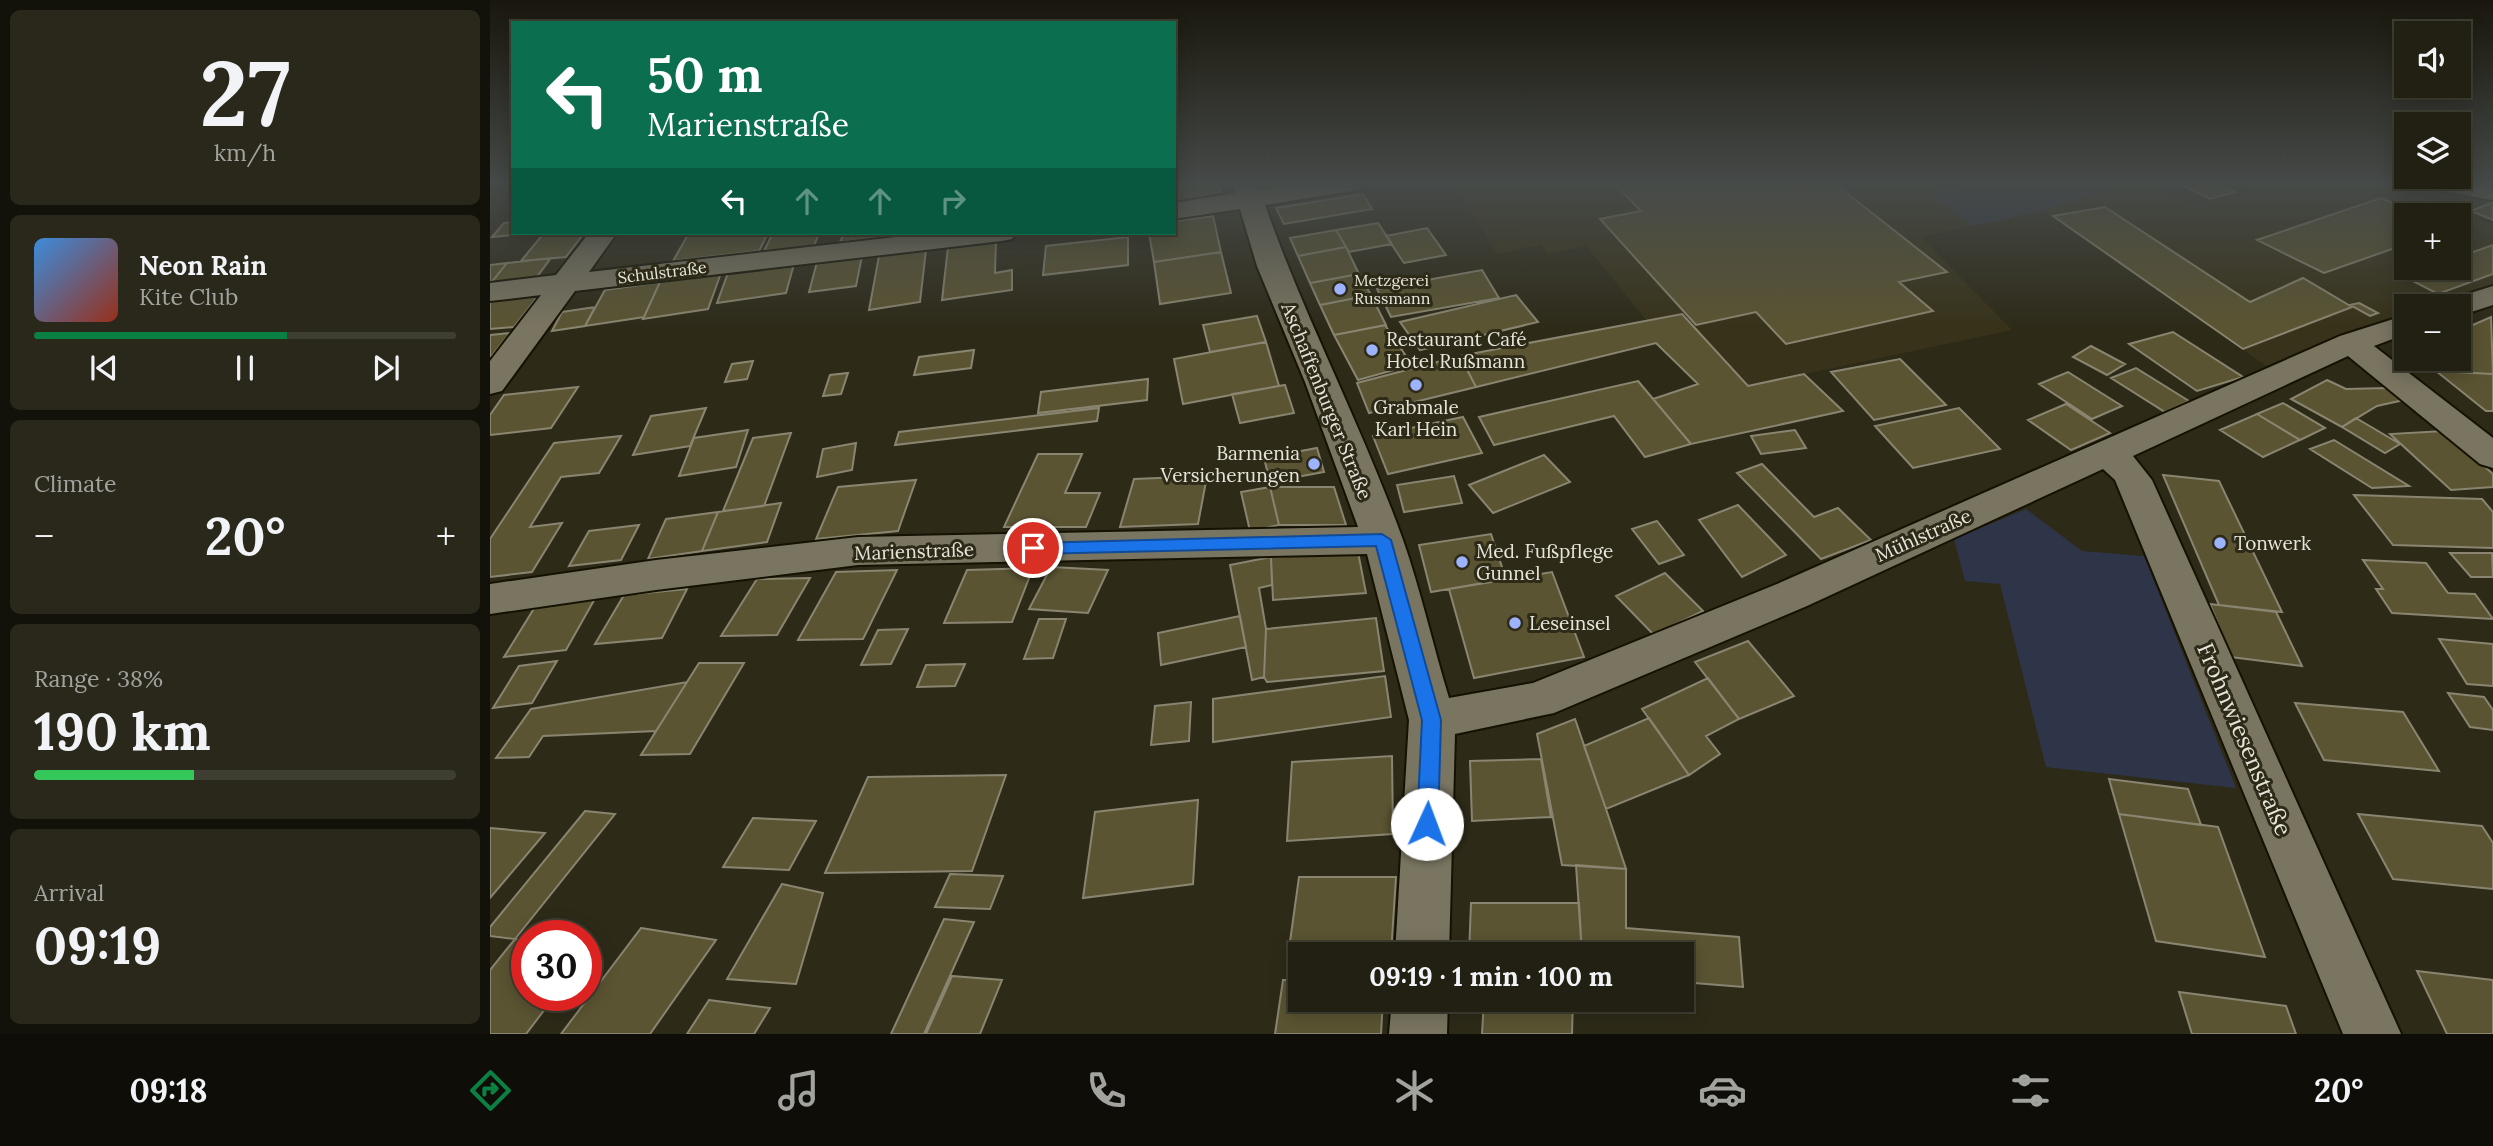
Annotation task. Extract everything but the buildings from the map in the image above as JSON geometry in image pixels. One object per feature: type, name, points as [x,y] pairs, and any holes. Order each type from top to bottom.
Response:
[{"type":"street","name":"Aschaffenburger Straße","points":[[1260,231],[1272,266],[1322,382],[1382,540],[1432,720],[1423,942]]},
{"type":"street","points":[[490,384],[601,235]]},
{"type":"street","name":"Schulstraße","points":[[490,292],[985,235]]},
{"type":"street","points":[[2471,303],[2493,295]]},
{"type":"street","name":"Mühlstraße","points":[[1432,720],[1538,700],[1792,594],[2351,343],[2394,328]]},
{"type":"street","points":[[2351,343],[2493,456]]},
{"type":"street","name":"Frohnwiesenstraße","points":[[2106,453],[2125,468],[2133,480],[2372,1034]]},
{"type":"street","name":"Marienstraße","points":[[490,599],[656,575],[858,551],[1382,540]]},
{"type":"street","points":[[1418,1034],[1419,1012]]},
{"type":"shaded area","points":[[1483,231],[1948,231],[1921,237],[2012,330],[1748,386],[1682,314],[1647,321],[1586,246],[1547,254],[1541,245],[1497,254]]},
{"type":"shaded area","points":[[2073,231],[2394,231],[2394,280],[2471,280],[2471,231],[2493,231],[2493,290],[2471,298],[2471,294],[2394,294],[2394,326],[2278,374]]},
{"type":"shaded area","points":[[2026,509],[2082,551],[2144,556],[2236,788],[2046,767],[2000,584],[1965,581],[1954,539]]},
{"type":"place","name":"Metzgerei Russmann","points":[[1340,289]]},
{"type":"place","name":"Restaurant Café Hotel Rußmann","points":[[1372,350]]},
{"type":"place","name":"Grabmale Karl Hein","points":[[1416,385]]},
{"type":"place","name":"Barmenia Versicherungen","points":[[1314,464]]},
{"type":"place","name":"Tonwerk","points":[[2220,543]]},
{"type":"place","name":"Med. Fußpflege Gunnel","points":[[1462,562]]},
{"type":"place","name":"Leseinsel","points":[[1515,623]]},
{"type":"route","points":[[1033,548],[1382,540],[1432,720],[1427,824]]}]
